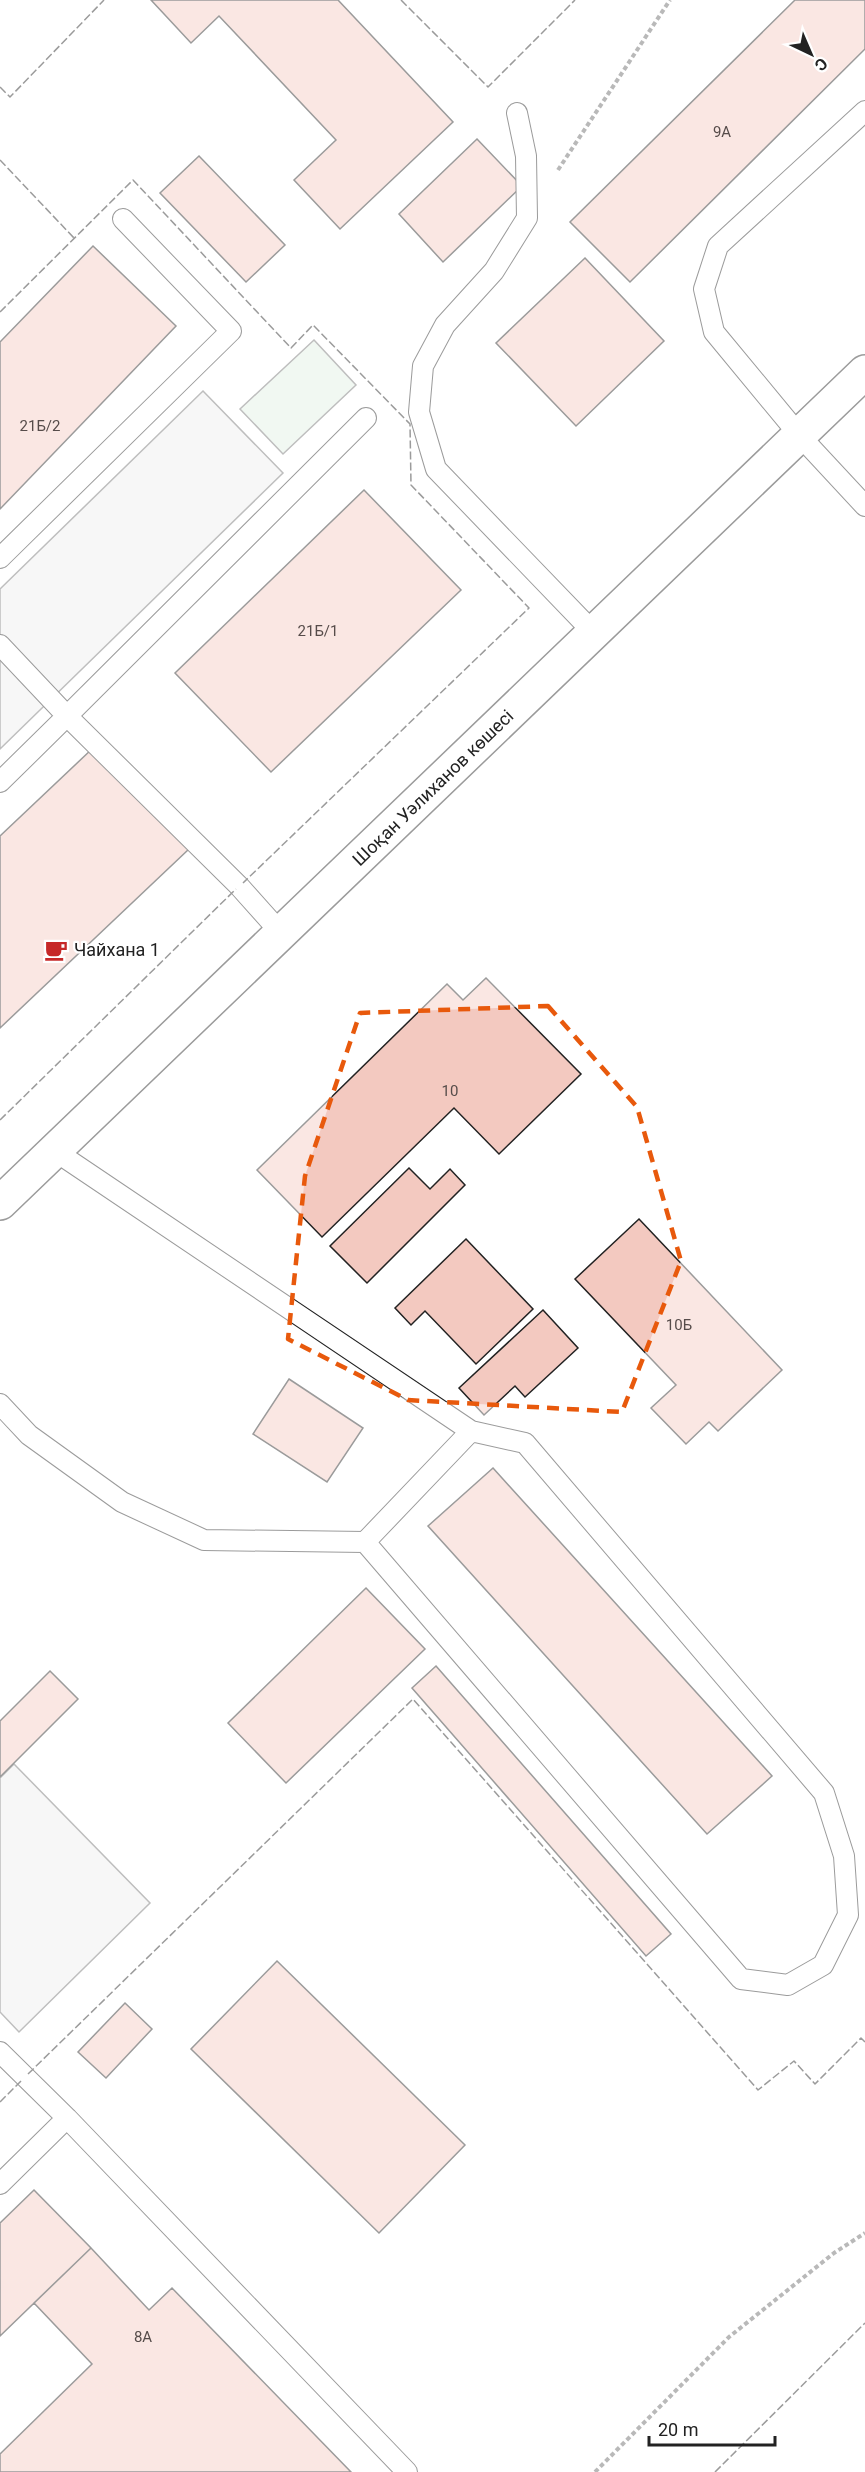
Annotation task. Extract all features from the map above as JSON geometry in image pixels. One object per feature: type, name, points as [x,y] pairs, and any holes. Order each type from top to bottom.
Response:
[{"type":"main road","name":"Шоқан Уәлиханов көшесі","points":[[0,1203],[865,372]]},
{"type":"lane","points":[[865,111],[718,246],[704,289],[714,332],[800,436],[865,506]]},
{"type":"lane","points":[[517,113],[526,156],[527,218],[494,271],[445,325],[423,366],[419,412],[436,469],[594,633]]},
{"type":"lane","points":[[0,558],[231,331],[123,219]]},
{"type":"lane","points":[[0,782],[366,418]]},
{"type":"lane","points":[[0,645],[67,716],[239,886],[281,933]]},
{"type":"lane","points":[[55,1151],[471,1431],[525,1443],[824,1793],[844,1856],[848,1915],[823,1965],[788,1985],[741,1979],[365,1542]]},
{"type":"lane","points":[[0,1404],[29,1435],[122,1502],[204,1540],[365,1542],[471,1431]]},
{"type":"lane","points":[[0,2052],[67,2118],[407,2472]]},
{"type":"lane","points":[[0,2184],[67,2118]]},
{"type":"path","points":[[527,218],[670,0]]},
{"type":"path","points":[[596,2472],[729,2337],[834,2253],[865,2233]]},
{"type":"highlighted area","points":[[548,1006],[637,1107],[681,1261],[622,1412],[408,1400],[288,1339],[305,1176],[360,1013]]},
{"type":"green space","points":[[314,340],[356,385],[283,454],[240,409]]},
{"type":"shaded area","points":[[203,391],[283,473],[0,749],[0,589]]},
{"type":"shaded area","points":[[14,1764],[150,1903],[19,2032],[0,2012],[0,1778]]},
{"type":"building","points":[[151,0],[338,0],[453,122],[340,229],[294,180],[336,140],[219,16],[191,43]]},
{"type":"building","points":[[795,0],[865,0],[865,49],[630,282],[570,222]]},
{"type":"building","points":[[477,139],[522,186],[443,262],[399,214]]},
{"type":"building","points":[[199,156],[285,245],[246,282],[160,193]]},
{"type":"building","points":[[93,246],[176,326],[0,509],[0,342]]},
{"type":"building","points":[[585,258],[664,341],[576,426],[496,343]]},
{"type":"building","points":[[364,490],[461,590],[271,772],[175,673]]},
{"type":"building","points":[[93,748],[189,849],[0,1028],[0,836]]},
{"type":"building","points":[[486,978],[581,1074],[499,1154],[454,1108],[322,1237],[257,1170],[447,984],[463,1000]]},
{"type":"building","points":[[409,1168],[430,1189],[450,1169],[465,1185],[367,1283],[330,1246]]},
{"type":"building","points":[[639,1219],[782,1370],[718,1431],[709,1422],[686,1444],[651,1408],[676,1385],[575,1279]]},
{"type":"building","points":[[466,1239],[533,1309],[476,1364],[425,1311],[411,1325],[395,1308]]},
{"type":"building","points":[[543,1310],[578,1348],[525,1397],[515,1386],[484,1415],[459,1388]]},
{"type":"building","points":[[289,1379],[363,1428],[327,1482],[253,1434]]},
{"type":"building","points":[[493,1468],[772,1776],[707,1834],[428,1526]]},
{"type":"building","points":[[366,1588],[425,1649],[286,1783],[228,1723]]},
{"type":"building","points":[[436,1666],[671,1934],[646,1956],[412,1688]]},
{"type":"building","points":[[50,1671],[78,1699],[0,1777],[0,1721]]},
{"type":"building","points":[[277,1961],[465,2145],[379,2233],[191,2049]]},
{"type":"building","points":[[125,2003],[152,2029],[106,2078],[78,2052]]},
{"type":"building","points":[[34,2190],[91,2248],[0,2336],[0,2223]]},
{"type":"building","points":[[91,2248],[149,2310],[172,2288],[351,2472],[0,2472],[0,2454],[92,2364],[34,2303]]},
{"type":"fence","points":[[0,87],[10,97],[104,0]]},
{"type":"fence","points":[[401,0],[488,87],[575,0]]},
{"type":"fence","points":[[0,160],[74,238]]},
{"type":"fence","points":[[0,312],[133,180],[291,348],[313,325],[410,424],[411,485],[529,608],[243,883]]},
{"type":"fence","points":[[0,1120],[236,889]]},
{"type":"fence","points":[[28,2074],[413,1699],[758,2090],[794,2061],[815,2084],[861,2038],[865,2042]]},
{"type":"fence","points":[[0,2102],[21,2081]]},
{"type":"fence","points":[[715,2472],[865,2323]]},
{"type":"place","name":"Чайхана 1","points":[[56,950]]}]
